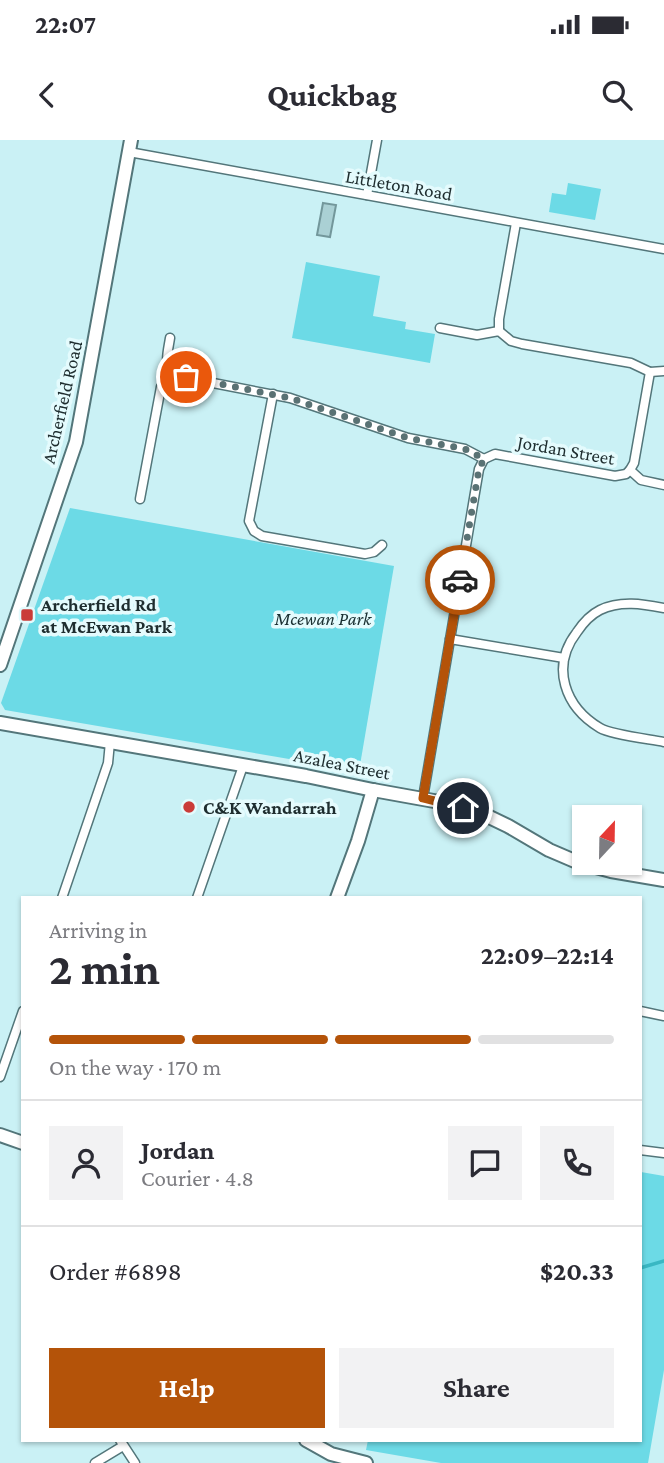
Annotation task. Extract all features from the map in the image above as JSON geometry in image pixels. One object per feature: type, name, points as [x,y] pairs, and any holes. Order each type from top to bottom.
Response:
[{"type":"street","points":[[367,195],[377,140]]},
{"type":"street","name":"Littleton Road","points":[[130,146],[367,195],[664,249]]},
{"type":"street","name":"Archerfield Road","points":[[0,665],[76,442],[130,146]]},
{"type":"street","points":[[516,223],[499,331],[510,341],[631,363],[650,372],[664,371]]},
{"type":"street","points":[[440,328],[477,335],[499,331]]},
{"type":"street","points":[[141,499],[161,387],[172,373],[167,360],[170,338]]},
{"type":"street","points":[[630,470],[634,463],[650,372]]},
{"type":"street","name":"Jordan Street","points":[[172,373],[273,394],[408,438],[465,449],[484,459],[495,454],[615,476],[626,474],[630,470],[641,480],[664,485]]},
{"type":"street","points":[[273,394],[249,521],[254,531],[262,536],[365,554],[374,552],[382,545]]},
{"type":"street","points":[[423,798],[479,469],[484,459]]},
{"type":"street","points":[[664,608],[623,603],[601,610],[585,620],[571,639],[564,657],[563,678],[571,702],[584,717],[604,731],[664,742]]},
{"type":"street","points":[[450,639],[564,657]]},
{"type":"street","name":"Azalea Street","points":[[0,723],[423,798],[481,813],[577,862],[664,880]]},
{"type":"street","points":[[63,896],[108,763],[110,742]]},
{"type":"street","points":[[198,896],[243,766]]},
{"type":"street","points":[[338,896],[373,790]]},
{"type":"street","points":[[642,1011],[664,1016]]},
{"type":"street","points":[[0,1077],[21,1017]]},
{"type":"street","points":[[0,1135],[21,1142]]},
{"type":"street","points":[[642,1150],[664,1153]]},
{"type":"street","points":[[310,1442],[331,1454],[366,1463]]},
{"type":"street","points":[[95,1463],[121,1443],[135,1463]]},
{"type":"green space","points":[[568,183],[601,189],[595,220],[549,212],[552,193],[566,195]]},
{"type":"green space","points":[[306,262],[380,276],[373,316],[406,322],[405,329],[435,334],[430,363],[292,338]]},
{"type":"green space","name":"Mcewan Park","points":[[70,508],[394,566],[359,771],[5,710],[1,703]]},
{"type":"green space","points":[[642,1172],[664,1176],[664,1370],[648,1463],[441,1463],[366,1450],[368,1442],[642,1442]]},
{"type":"building","points":[[323,203],[336,205],[330,237],[317,235]]},
{"type":"waterway","points":[[642,1267],[664,1261]]},
{"type":"way so far","points":[[186,377],[290,398],[408,438],[465,449],[484,459],[479,469],[460,580]]},
{"type":"place","name":"Archerfield Rd at McEwan Park","points":[[27,615]]},
{"type":"place","name":"C&K Wandarrah","points":[[189,807]]},
{"type":"route","points":[[460,580],[423,798],[463,808]]}]
